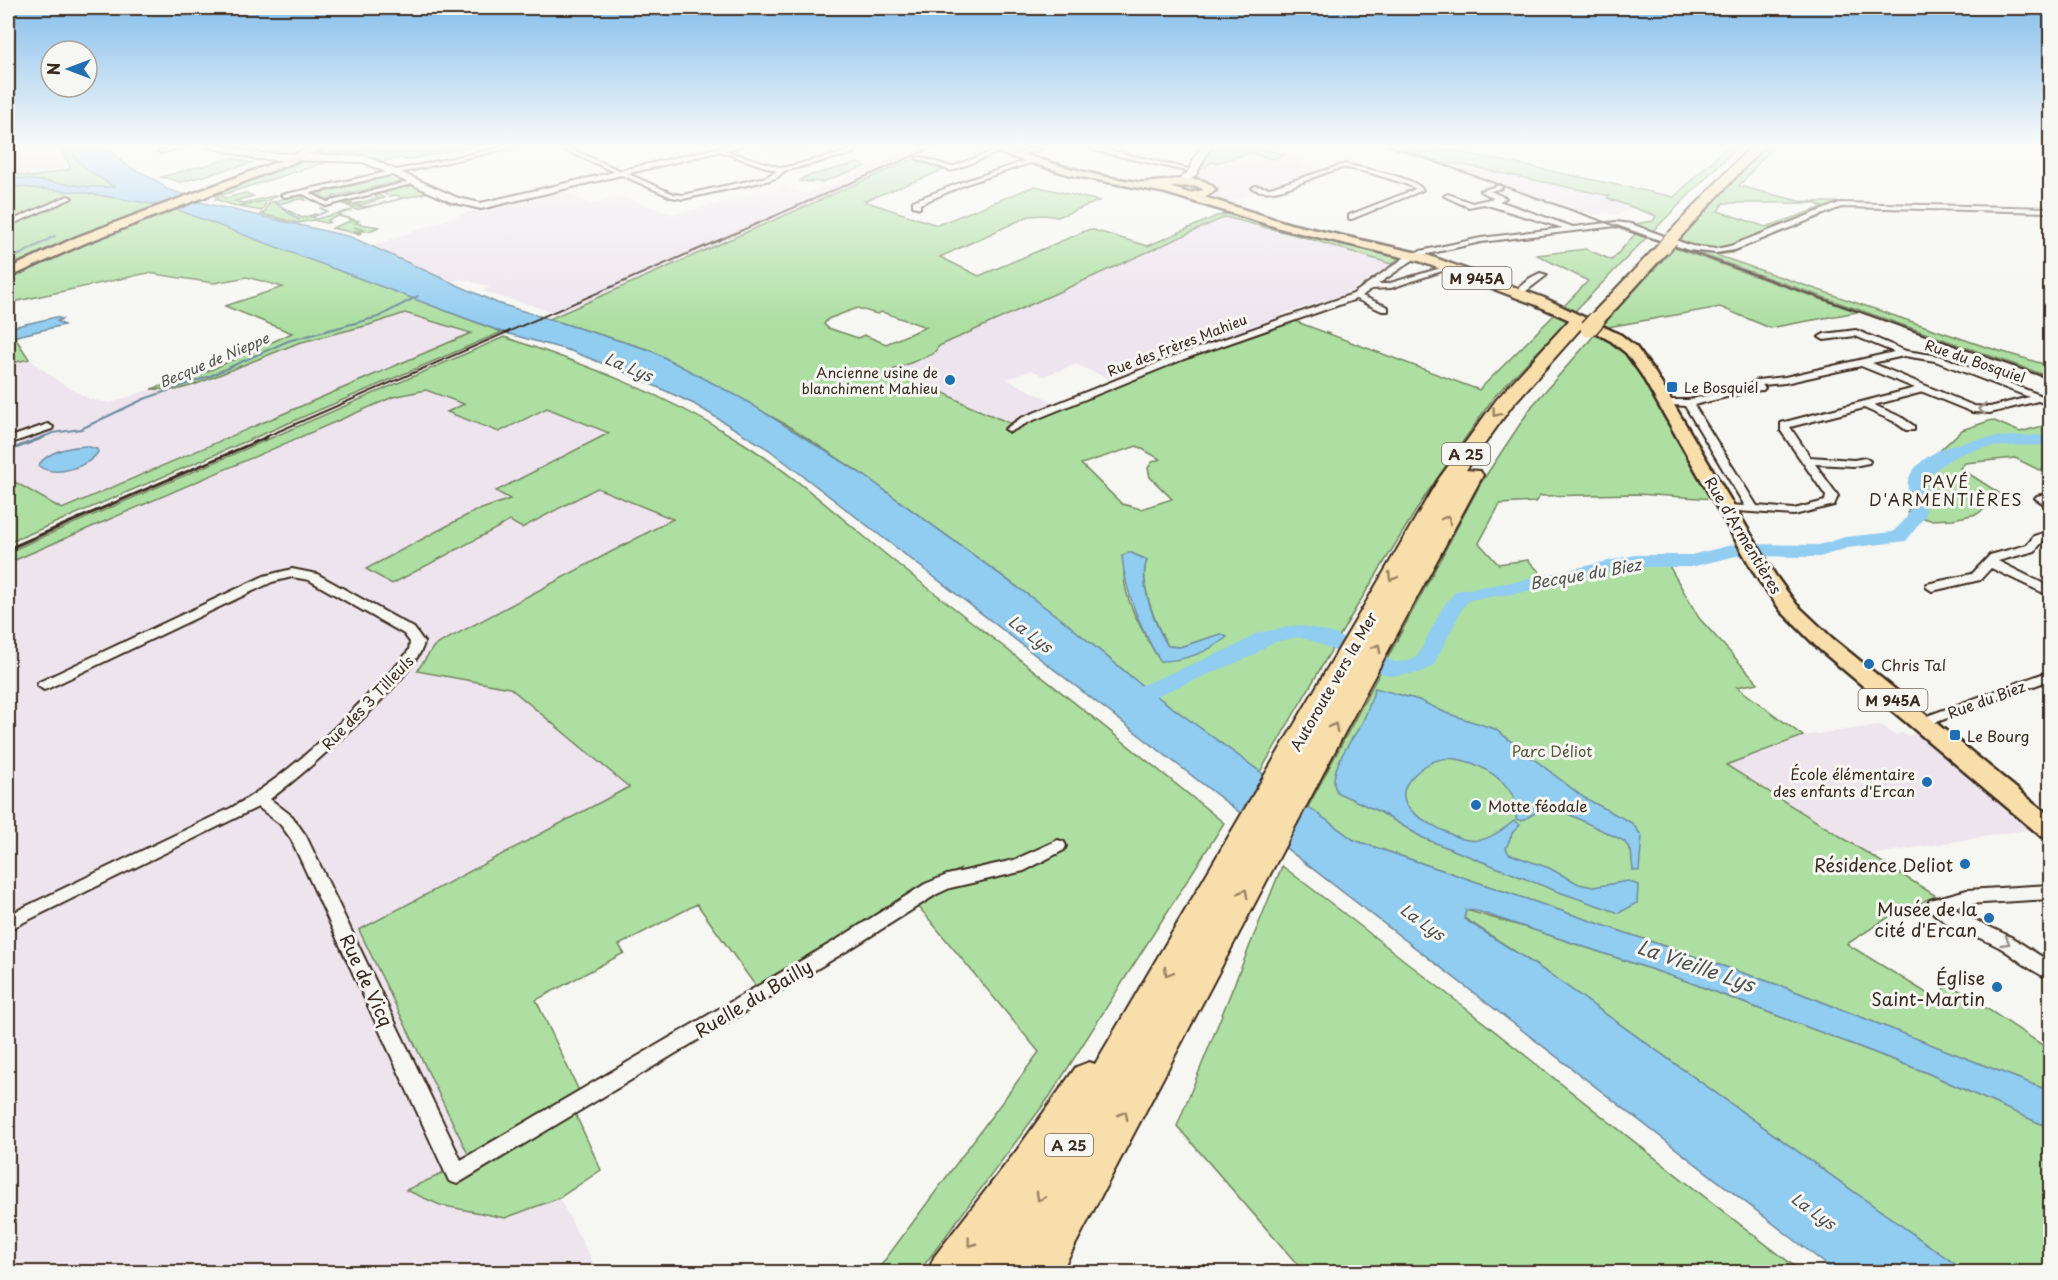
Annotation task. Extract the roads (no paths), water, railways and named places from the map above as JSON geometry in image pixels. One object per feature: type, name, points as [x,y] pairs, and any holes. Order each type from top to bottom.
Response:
[{"type":"highway","name":"A 25","points":[[1662,241],[1693,206]]},
{"type":"highway","name":"A 25","points":[[1038,1272],[1096,1167],[1205,935],[1388,604],[1489,450],[1586,321],[1698,206]]},
{"type":"highway","name":"A 25","points":[[997,1272],[1142,1018],[1205,935]]},
{"type":"highway","points":[[949,1272],[1056,1128],[1104,1058],[1142,1018]]},
{"type":"highway","points":[[1058,1272],[1076,1234],[1096,1167]]},
{"type":"main road","points":[[8,274],[59,249],[172,206]]},
{"type":"main road","name":"Rue d'Armentières","points":[[1220,206],[1292,229],[1414,255],[1539,301],[1594,326],[1624,344],[1676,403],[1738,509],[1755,550],[1776,591],[1798,618],[2050,820]]},
{"type":"main road","name":"Rue d'Armentières","points":[[1924,721],[2050,830]]},
{"type":"street","points":[[8,224],[50,206]]},
{"type":"street","points":[[1352,217],[1380,206]]},
{"type":"street","points":[[1502,206],[1572,229]]},
{"type":"street","points":[[1414,255],[1481,240],[1624,225],[1685,247],[1716,251],[1732,248],[1837,206]]},
{"type":"street","points":[[1870,206],[2050,210]]},
{"type":"street","name":"Rue des Frères Mahieu","points":[[1010,429],[1035,416],[1181,357],[1356,296],[1372,287],[1414,255]]},
{"type":"street","name":"Rue des Frères Mahieu","points":[[1372,287],[1388,286],[1441,270]]},
{"type":"street","points":[[1518,293],[1543,275]]},
{"type":"street","points":[[1356,296],[1385,309]]},
{"type":"street","points":[[1824,337],[1856,333],[1904,353]]},
{"type":"street","name":"Rue du Bosquiel","points":[[1676,403],[1751,388],[1772,387],[1785,380],[1904,353],[1937,358],[2050,402]]},
{"type":"street","points":[[1861,362],[1962,406],[1983,411],[2038,398]]},
{"type":"street","points":[[1738,509],[1800,511],[1832,502],[1830,492],[1786,431],[1785,425],[1923,389]]},
{"type":"street","name":"Rue d'Armentières","points":[[1676,403],[1738,509]]},
{"type":"street","points":[[1864,404],[1897,419],[1910,428]]},
{"type":"street","points":[[8,441],[48,427]]},
{"type":"street","points":[[1806,460],[1848,463],[1865,461]]},
{"type":"street","points":[[2050,496],[2041,498],[2050,505]]},
{"type":"street","points":[[1932,587],[1976,577],[1994,558],[2033,547],[2038,539],[2050,535]]},
{"type":"street","points":[[1989,562],[2050,592]]},
{"type":"street","name":"Rue des 3 Tilleuls","points":[[8,923],[260,800],[303,767],[405,664],[417,646],[413,634],[313,577],[301,574],[282,574],[44,685]]},
{"type":"street","name":"Rue du Biez","points":[[1924,721],[2050,675]]},
{"type":"street","name":"Rue de Vicq","points":[[260,800],[286,820],[298,836],[457,1174]]},
{"type":"street","name":"Ruelle du Bailly","points":[[457,1174],[844,944],[931,889],[947,882],[1018,866],[1058,846]]},
{"type":"street","points":[[2050,892],[1967,897],[1936,904],[1958,920],[2005,942],[2050,971]]},
{"type":"water","points":[[162,206],[216,206],[351,237],[497,303],[650,350],[743,399],[865,476],[1065,622],[1140,684],[1354,840],[1784,987],[2050,1091],[2050,1128],[1925,1072],[1689,982],[1477,911],[1466,910],[1464,919],[1551,975],[1966,1272],[1836,1272],[768,449],[694,404],[627,373],[571,351],[502,332]]},
{"type":"water","points":[[56,317],[62,319],[57,321],[64,325],[8,338],[8,328]]},
{"type":"water","points":[[86,446],[97,449],[98,452],[79,466],[53,471],[39,466],[44,459],[55,452]]},
{"type":"water","points":[[1129,552],[1147,560],[1146,592],[1153,616],[1168,646],[1180,647],[1221,634],[1227,637],[1196,655],[1160,661],[1140,623],[1127,584],[1122,556]]},
{"type":"water","points":[[1375,688],[1419,700],[1446,713],[1495,729],[1583,797],[1632,823],[1642,836],[1639,871],[1633,870],[1631,851],[1624,841],[1556,808],[1542,810],[1522,821],[1516,819],[1513,796],[1500,780],[1481,767],[1459,760],[1448,759],[1432,762],[1415,774],[1407,784],[1404,794],[1405,802],[1419,817],[1458,838],[1475,841],[1498,833],[1514,821],[1520,825],[1513,832],[1506,848],[1509,854],[1549,868],[1579,884],[1593,887],[1628,881],[1638,885],[1637,903],[1619,913],[1556,891],[1423,838],[1380,812],[1338,793],[1334,777],[1336,768],[1363,721]]},
{"type":"waterway","points":[[279,206],[299,220]]},
{"type":"waterway","points":[[320,208],[327,211],[320,214]]},
{"type":"waterway","points":[[310,217],[317,215]]},
{"type":"waterway","points":[[8,261],[55,236]]},
{"type":"waterway","name":"Becque de Nieppe","points":[[40,438],[53,433],[81,429],[144,399],[210,376],[288,341],[378,317],[418,296]]},
{"type":"waterway","name":"Becque de Nieppe","points":[[8,451],[44,437]]},
{"type":"waterway","name":"Becque du Biez","points":[[1124,701],[1244,651],[1264,638],[1299,631],[1325,638],[1392,669],[1411,668],[1425,661],[1453,607],[1463,595],[1519,587],[1635,561],[1691,561],[1736,550],[1820,551],[1845,543],[1899,537],[1917,515],[1917,479],[1929,465],[1944,455],[1977,444],[2050,440]]},
{"type":"railway","points":[[263,438],[798,206]]},
{"type":"railway","points":[[1559,206],[2050,379]]},
{"type":"railway","points":[[8,549],[267,437]]},
{"type":"place","name":"Ancienne usine de blanchiment Mahieu","points":[[950,380]]},
{"type":"place","name":"Le Bosquiel","points":[[1672,387]]},
{"type":"place","name":"Chris Tal","points":[[1869,664]]},
{"type":"place","name":"Le Bourg","points":[[1955,735]]},
{"type":"place","name":"École élémentaire des enfants d'Ercan","points":[[1927,782]]},
{"type":"place","name":"Motte féodale","points":[[1476,805]]},
{"type":"place","name":"Résidence Deliot","points":[[1965,864]]},
{"type":"place","name":"Musée de la cité d'Ercan","points":[[1989,918]]},
{"type":"place","name":"Église Saint-Martin","points":[[1997,987]]},
{"type":"district","name":"PAVÉ D'ARMENTIÈRES","points":[[1946,490]]},
{"type":"water label","name":"La Lys","points":[[629,366]]},
{"type":"water label","name":"La Lys","points":[[1031,633]]},
{"type":"water label","name":"La Lys","points":[[1423,921]]},
{"type":"water label","name":"La Vieille Lys","points":[[1696,965]]},
{"type":"water label","name":"La Lys","points":[[1814,1210]]},
{"type":"park label","name":"Parc Déliot","points":[[1552,750]]}]
